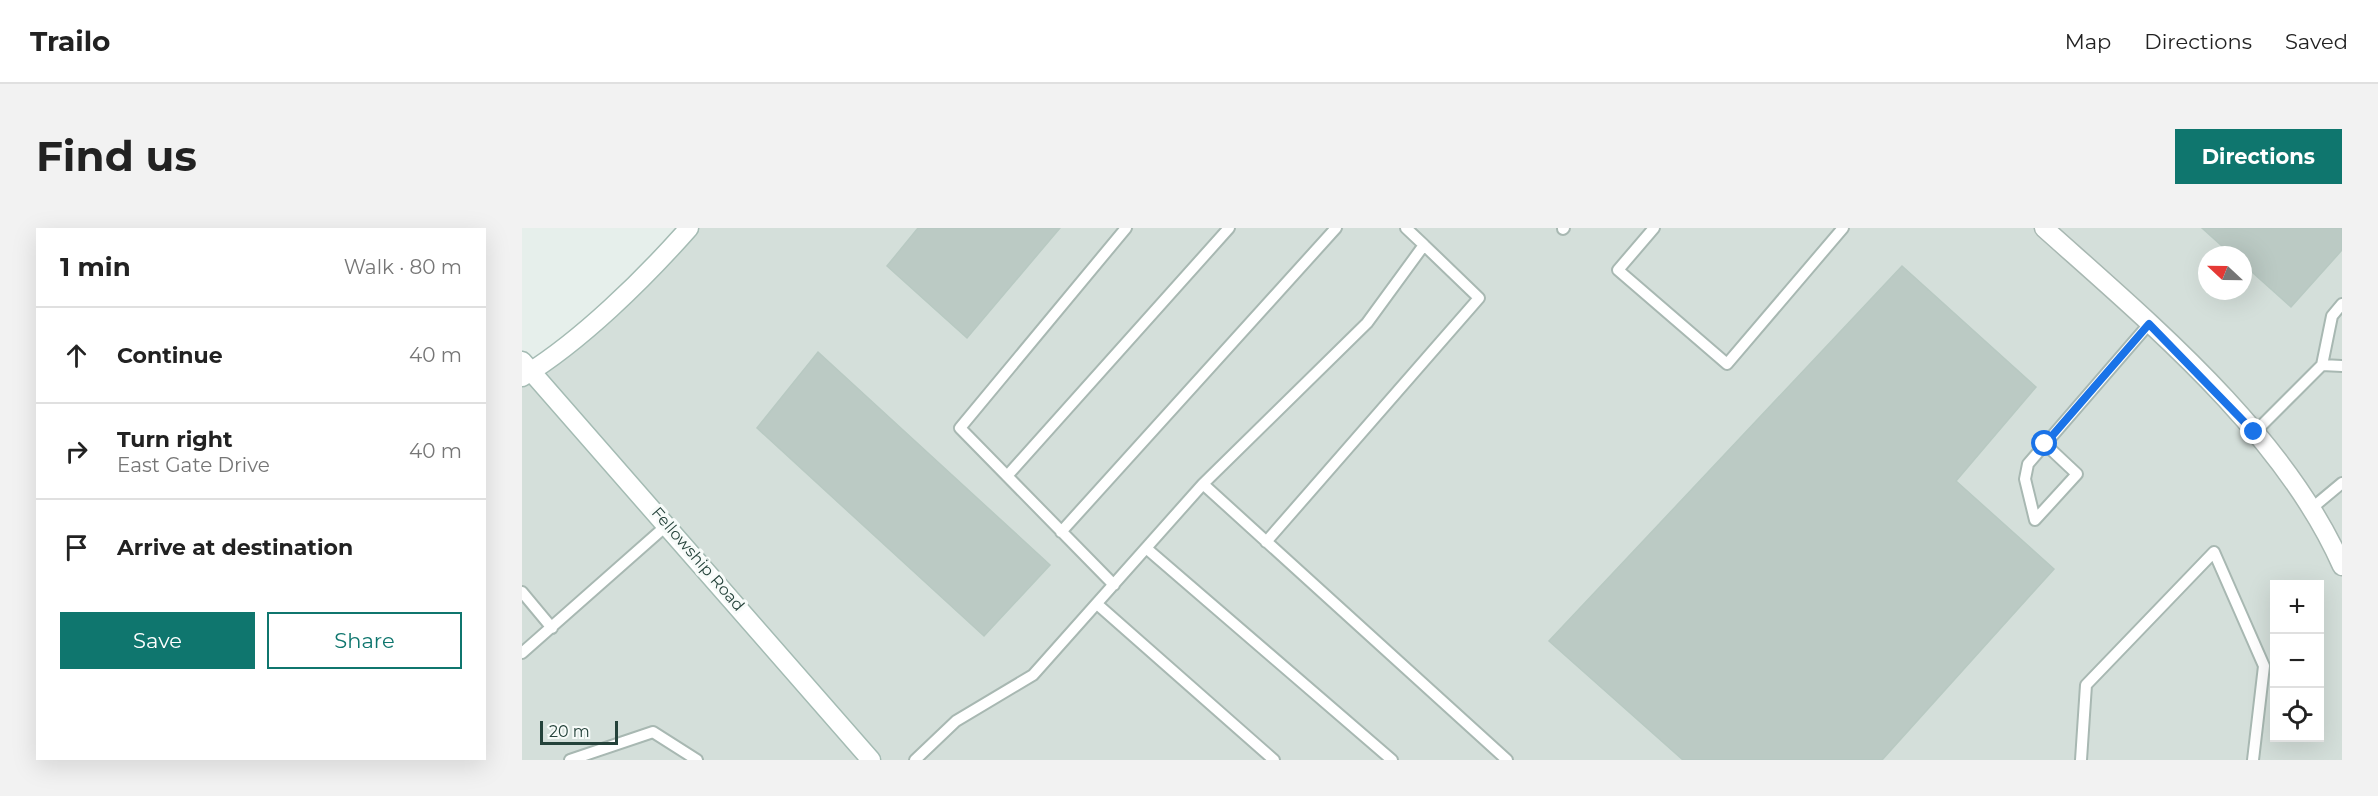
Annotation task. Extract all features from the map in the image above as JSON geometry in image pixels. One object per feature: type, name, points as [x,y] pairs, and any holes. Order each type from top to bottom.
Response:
[{"type":"street","points":[[525,370],[560,352],[667,254],[689,228]]},
{"type":"street","points":[[2044,228],[2149,324],[2254,432],[2312,508],[2342,566]]},
{"type":"street","name":"Fellowship Road","points":[[525,370],[667,525],[871,760]]},
{"type":"lane","points":[[1114,585],[960,428],[1126,228]]},
{"type":"lane","points":[[1007,476],[1229,228]]},
{"type":"lane","points":[[1061,532],[1336,228]]},
{"type":"lane","points":[[1266,542],[1479,298],[1406,228]]},
{"type":"lane","points":[[1654,228],[1618,270],[1727,364],[1843,228]]},
{"type":"lane","points":[[915,760],[956,721],[1033,675],[1203,484],[1367,322],[1424,245]]},
{"type":"lane","points":[[2254,432],[2322,365],[2332,316],[2342,304]]},
{"type":"lane","points":[[2045,444],[2077,474],[2035,520],[2025,479],[2028,464],[2045,444],[2149,324]]},
{"type":"lane","points":[[2322,365],[2342,366]]},
{"type":"lane","points":[[2312,508],[2342,483]]},
{"type":"lane","points":[[1203,484],[1507,760]]},
{"type":"lane","points":[[522,653],[667,525]]},
{"type":"lane","points":[[1146,548],[1392,760]]},
{"type":"lane","points":[[2081,760],[2086,686],[2214,552],[2264,666],[2253,760]]},
{"type":"lane","points":[[522,592],[552,628]]},
{"type":"lane","points":[[1097,604],[1274,760]]},
{"type":"lane","points":[[570,760],[653,732],[697,760]]},
{"type":"shaded area","points":[[681,228],[2342,228],[2342,760],[522,760],[522,377],[606,310]]},
{"type":"building","points":[[918,228],[1060,228],[967,338],[887,266]]},
{"type":"building","points":[[2202,228],[2342,228],[2342,250],[2291,307],[2252,272],[2252,246],[2222,246]]},
{"type":"building","points":[[1902,266],[2036,387],[1956,481],[2054,569],[1882,760],[1683,760],[1549,641]]},
{"type":"building","points":[[818,352],[1050,565],[984,636],[757,428]]},
{"type":"route","points":[[2045,444],[2149,324],[2170,343],[2254,432]]}]
